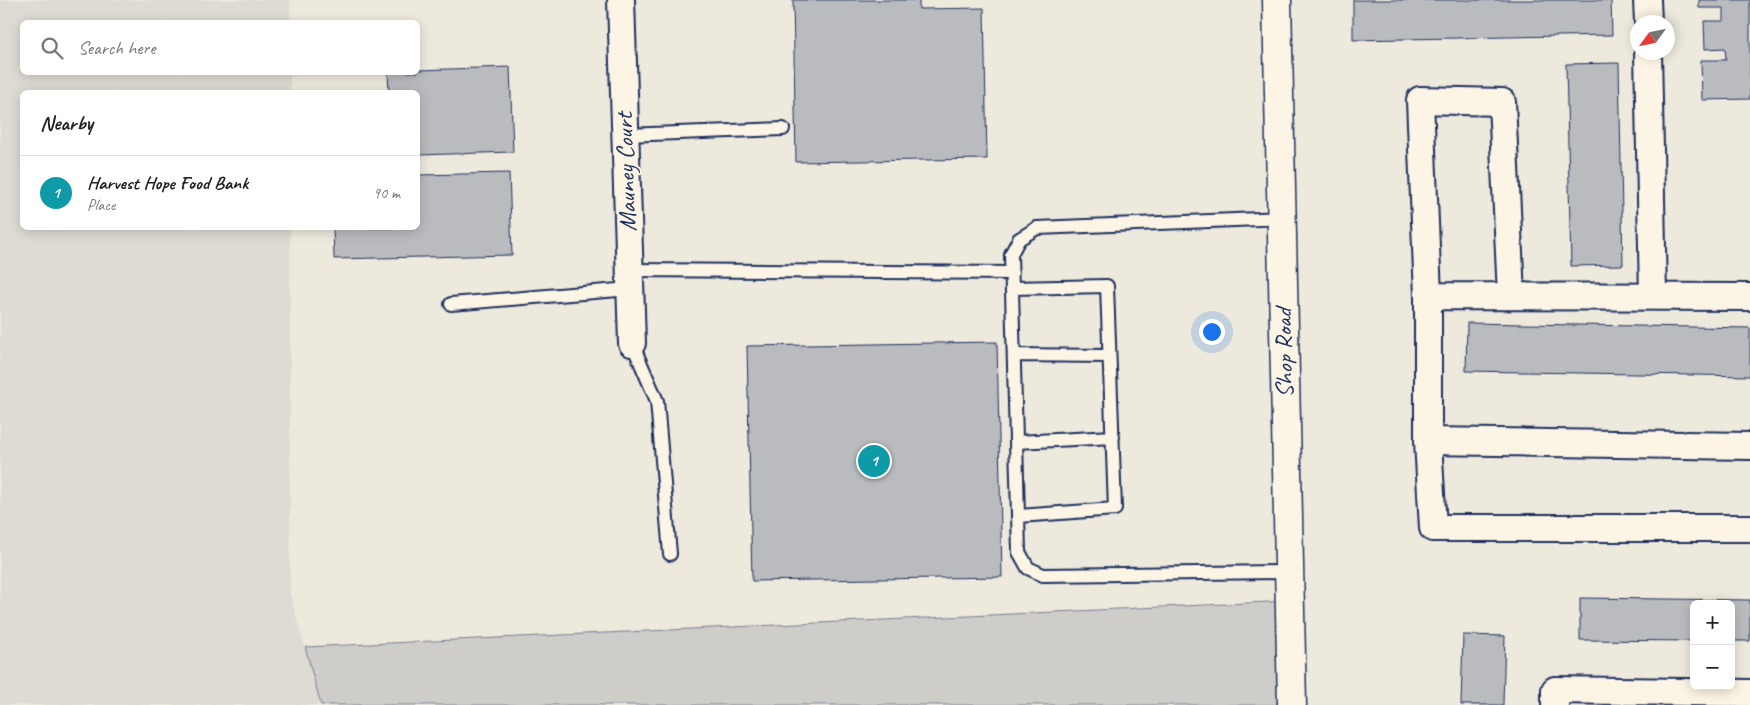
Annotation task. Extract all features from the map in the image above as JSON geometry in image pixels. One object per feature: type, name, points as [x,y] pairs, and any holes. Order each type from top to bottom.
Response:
[{"type":"street","name":"Mauney Court","points":[[621,0],[632,343]]},
{"type":"street","name":"Shop Road","points":[[1278,0],[1292,705]]},
{"type":"street","points":[[1647,0],[1648,15]]},
{"type":"street","points":[[1648,60],[1653,296]]},
{"type":"street","points":[[1511,296],[1502,102],[1420,100],[1428,296],[1428,442],[1433,528],[1750,528]]},
{"type":"street","points":[[1428,296],[1750,297]]},
{"type":"street","points":[[1428,442],[1750,446]]},
{"type":"street","points":[[1555,705],[1555,690],[1750,693]]},
{"type":"lane","points":[[625,135],[783,129]]},
{"type":"lane","points":[[1282,218],[1038,228],[1019,238],[1011,254],[1018,516],[1020,552],[1028,568],[1043,575],[1288,572]]},
{"type":"lane","points":[[450,304],[630,280],[1012,273]]},
{"type":"lane","points":[[1012,288],[1106,286],[1115,509],[1018,516]]},
{"type":"lane","points":[[632,343],[657,401],[670,554]]},
{"type":"lane","points":[[1014,356],[1109,356]]},
{"type":"lane","points":[[1017,442],[1113,437]]},
{"type":"shaded area","points":[[0,0],[290,0],[290,20],[20,20],[20,75],[290,75],[290,90],[20,90],[20,230],[290,230],[290,594],[321,705],[0,705]]},
{"type":"shaded area","points":[[1290,601],[1292,705],[321,705],[305,647]]},
{"type":"building","points":[[793,0],[919,0],[919,9],[984,8],[987,159],[796,162]]},
{"type":"building","points":[[1353,0],[1611,0],[1612,35],[1353,40]]},
{"type":"building","points":[[1699,0],[1750,0],[1750,99],[1702,100],[1701,60],[1726,60],[1725,48],[1705,49],[1704,21],[1724,21],[1724,8],[1699,8]]},
{"type":"building","points":[[1619,63],[1623,265],[1571,266],[1566,64]]},
{"type":"building","points":[[510,67],[513,152],[420,155],[420,90],[389,90],[388,75],[420,75],[420,70]]},
{"type":"building","points":[[509,173],[512,255],[334,259],[333,230],[420,230],[420,175]]},
{"type":"building","points":[[1467,323],[1750,328],[1750,376],[1466,371]]},
{"type":"building","points":[[997,342],[1002,577],[752,581],[747,346]]},
{"type":"building","points":[[1580,598],[1750,600],[1750,641],[1735,641],[1735,600],[1690,600],[1690,641],[1580,640]]},
{"type":"building","points":[[1463,635],[1505,636],[1503,705],[1461,705]]},
{"type":"place","name":"Harvest Hope Food Bank","points":[[874,461]]}]
